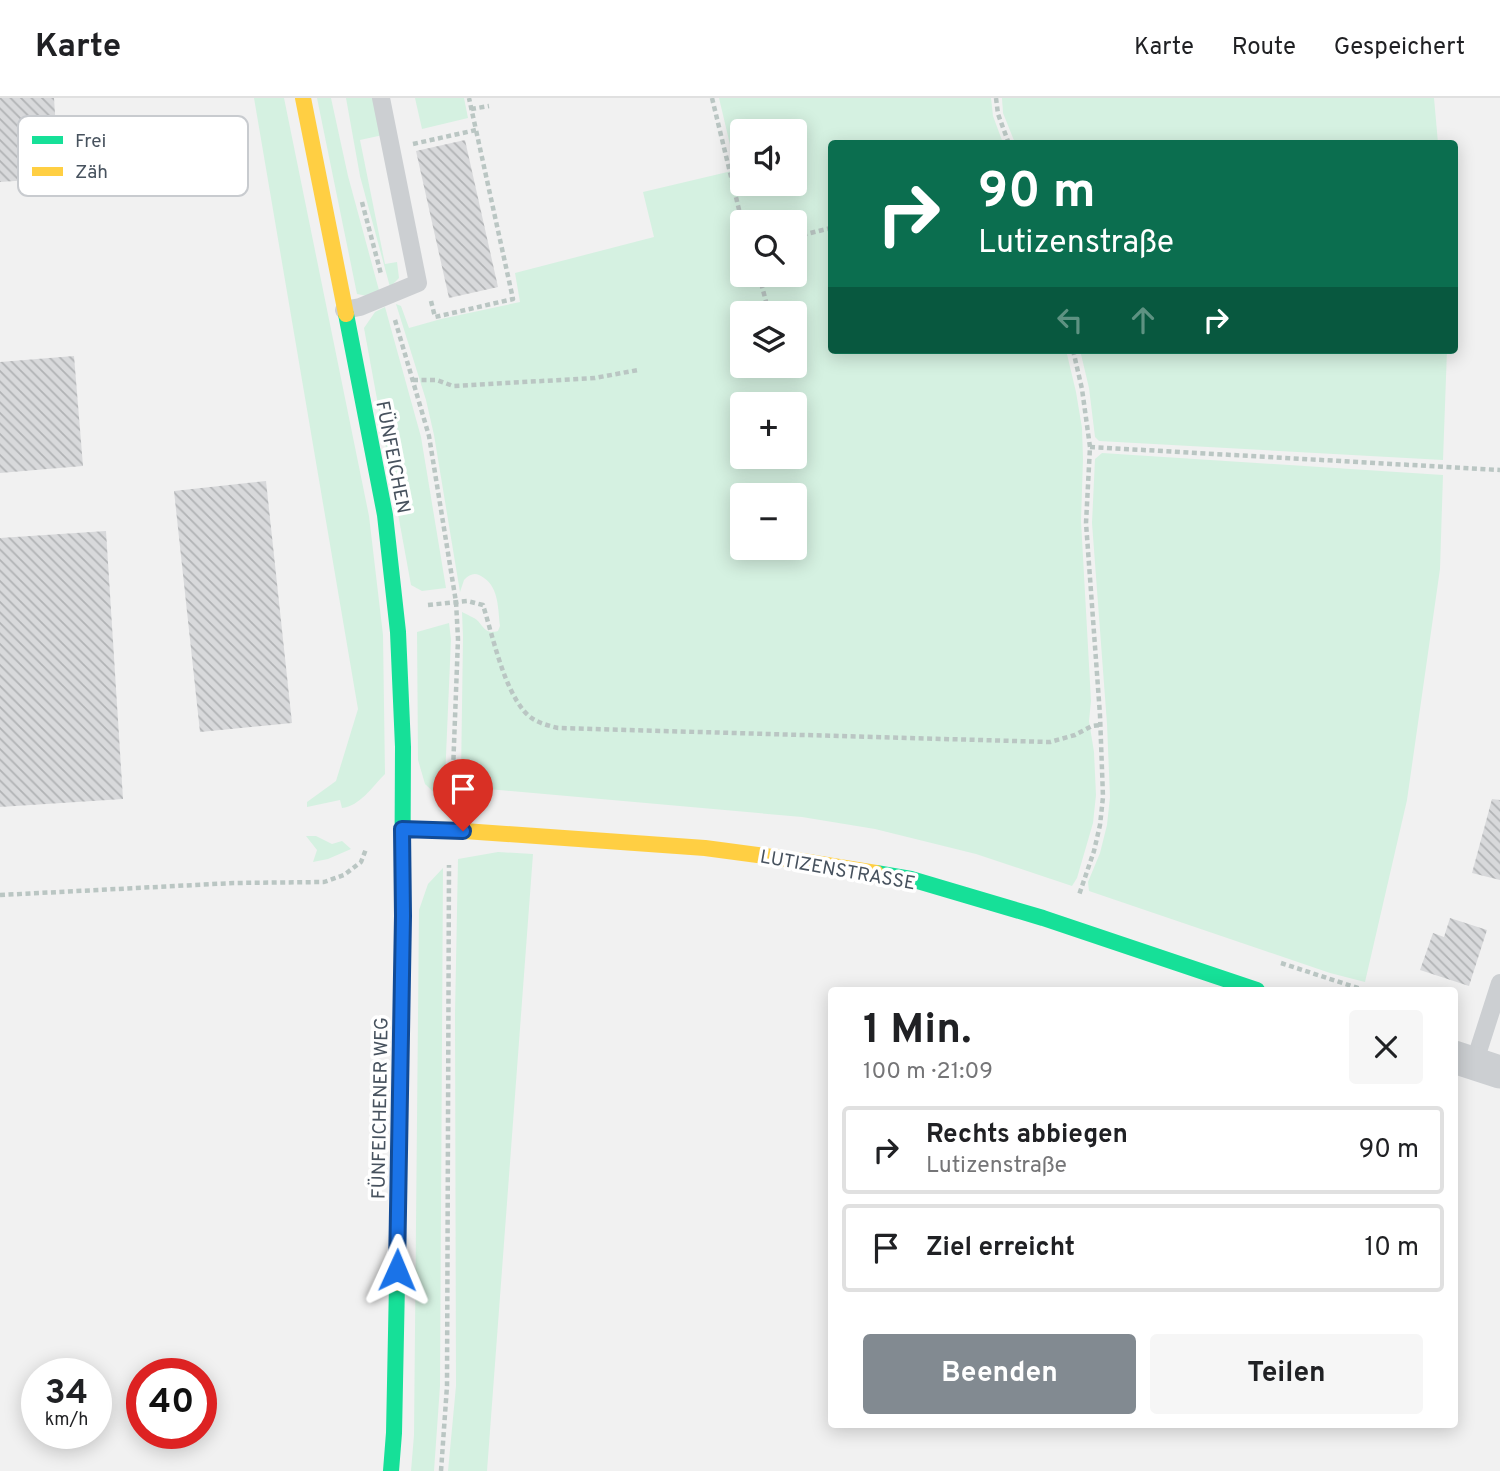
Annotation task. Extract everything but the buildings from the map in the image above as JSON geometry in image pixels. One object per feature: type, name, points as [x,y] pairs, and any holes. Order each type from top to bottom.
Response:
[{"type":"street","name":"FÜNFEICHEN","points":[[303,98],[387,529],[398,632],[403,747],[402,829]]},
{"type":"street","name":"LUTIZENSTRASSE","points":[[402,829],[705,848],[911,879],[1043,918],[1248,987]]},
{"type":"street","name":"FÜNFEICHENER WEG","points":[[391,1471],[395,1419],[402,829]]},
{"type":"lane","points":[[344,310],[360,307],[418,283],[381,98]]},
{"type":"lane","points":[[1476,1064],[1500,983]]},
{"type":"path","points":[[418,283],[428,287],[435,317],[513,299],[468,98]]},
{"type":"path","points":[[712,98],[739,210]]},
{"type":"path","points":[[996,98],[998,114],[1008,140]]},
{"type":"path","points":[[471,109],[489,106]]},
{"type":"path","points":[[391,148],[476,130]]},
{"type":"path","points":[[807,234],[828,229]]},
{"type":"path","points":[[1074,354],[1090,447],[1086,523],[1103,797],[1094,851],[1079,896]]},
{"type":"path","points":[[413,380],[437,380],[453,386],[596,378],[638,370]]},
{"type":"path","points":[[1090,447],[1500,470]]},
{"type":"path","points":[[456,602],[467,601],[482,605],[508,683],[525,712],[540,723],[558,728],[1050,742],[1075,736],[1100,724]]},
{"type":"path","points":[[0,895],[234,883],[324,882],[344,875],[361,862],[366,851]]},
{"type":"green space","points":[[254,98],[284,98],[369,516],[383,635],[385,774],[360,800],[342,808],[340,800],[307,807],[307,802],[336,781],[358,709]]},
{"type":"green space","points":[[317,98],[331,98],[348,176],[380,294],[357,294]]},
{"type":"green space","points":[[346,98],[373,98],[383,135],[360,140],[385,264],[397,262],[399,278],[390,287],[360,176]]},
{"type":"green space","points":[[415,98],[464,98],[468,118],[422,129]]},
{"type":"green space","points":[[719,98],[991,98],[993,116],[1002,140],[828,140],[828,354],[1067,354],[1082,428],[1081,521],[1091,701],[1089,721],[1096,795],[1093,823],[1077,878],[1072,886],[976,854],[875,829],[802,817],[477,788],[464,781],[461,776],[462,612],[486,630],[494,632],[498,631],[500,626],[498,606],[493,587],[476,574],[464,580],[460,592],[434,435],[396,304],[401,306],[409,328],[520,302],[515,273],[654,237],[643,192],[730,171],[730,196],[807,196],[807,119],[730,119],[730,145]]},
{"type":"green space","points":[[1002,98],[1434,98],[1438,140],[1014,140],[1003,113]]},
{"type":"green space","points":[[385,307],[421,437],[446,588],[422,591],[411,585],[364,328],[375,312]]},
{"type":"green space","points":[[1081,354],[1447,354],[1443,460],[1099,441],[1095,437],[1089,388]]},
{"type":"green space","points":[[1102,453],[1443,475],[1440,569],[1407,800],[1365,982],[1330,973],[1089,891],[1088,882],[1100,853],[1107,825],[1110,797],[1092,523],[1095,459]]},
{"type":"green space","points":[[449,623],[451,639],[444,802],[425,784],[418,760],[417,632]]},
{"type":"green space","points":[[306,836],[316,836],[332,844],[342,841],[351,849],[313,862],[317,850]]},
{"type":"green space","points":[[498,852],[533,854],[487,1471],[448,1471],[456,1386],[455,1014],[458,859]]},
{"type":"green space","points":[[443,868],[440,1386],[434,1471],[411,1471],[414,1435],[419,910],[428,884]]},
{"type":"traffic: fast","points":[[346,314],[385,515],[398,632],[403,747],[402,959]]},
{"type":"traffic: fast","points":[[876,873],[911,879],[1043,918],[1248,987]]},
{"type":"traffic: fast","points":[[391,1471],[397,1283]]},
{"type":"traffic: slow","points":[[303,98],[346,314]]},
{"type":"traffic: slow","points":[[402,829],[705,848],[876,873]]},
{"type":"traffic: slow","points":[[397,1283],[402,959]]},
{"type":"route","points":[[397,1270],[402,829],[463,831]]}]
